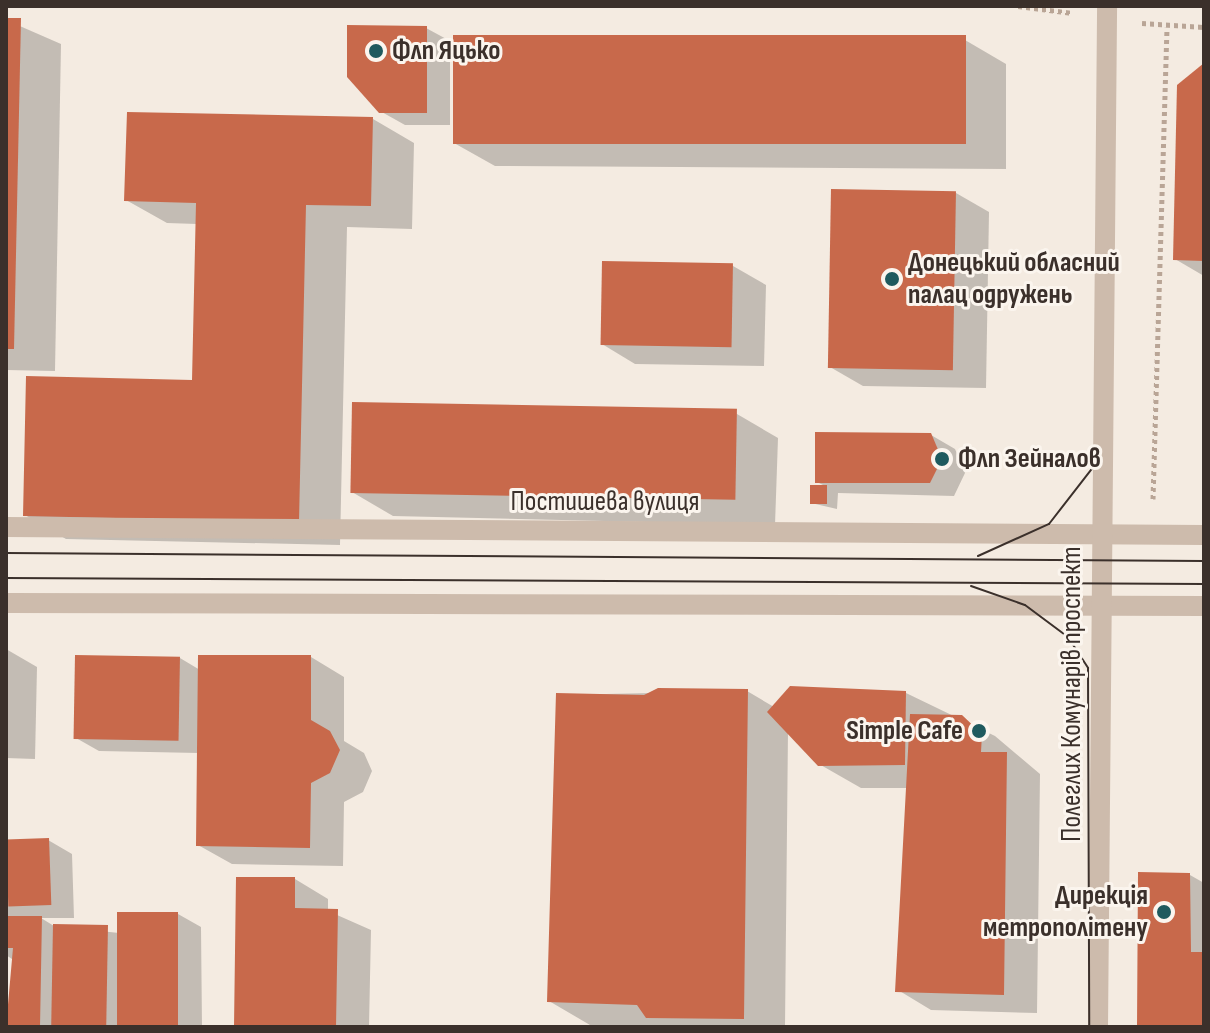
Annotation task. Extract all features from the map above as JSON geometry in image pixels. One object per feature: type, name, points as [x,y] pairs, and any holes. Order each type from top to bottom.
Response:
[{"type":"street","name":"Полеглих Комунарів проспект","points":[[1098,1027],[1107,6]]},
{"type":"street","name":"Постишева вулиця","points":[[6,527],[1204,535]]},
{"type":"street","points":[[6,603],[1204,606]]},
{"type":"building","points":[[6,18],[21,18],[14,349],[6,349]]},
{"type":"building","points":[[347,25],[427,26],[427,113],[379,113],[347,77]]},
{"type":"building","points":[[453,35],[966,35],[966,144],[453,144]]},
{"type":"building","points":[[1204,63],[1204,261],[1173,260],[1177,85]]},
{"type":"building","points":[[127,112],[373,117],[371,206],[306,205],[299,522],[23,516],[26,376],[192,380],[196,203],[124,201]]},
{"type":"building","name":"Донецький обласний палац одружень","points":[[831,189],[956,191],[953,370],[828,368]]},
{"type":"building","points":[[602,261],[733,263],[732,347],[601,345]]},
{"type":"building","points":[[352,402],[737,409],[735,500],[350,493]]},
{"type":"building","points":[[815,432],[931,433],[942,459],[930,483],[815,483]]},
{"type":"building","points":[[810,485],[827,485],[827,504],[810,504]]},
{"type":"building","points":[[75,655],[180,657],[179,741],[74,739]]},
{"type":"building","points":[[198,655],[311,655],[311,720],[330,731],[340,750],[330,773],[311,783],[310,848],[196,846]]},
{"type":"building","points":[[790,686],[906,691],[905,765],[818,766],[767,712]]},
{"type":"building","points":[[658,688],[748,689],[744,1019],[646,1018],[637,1005],[547,1002],[556,693],[644,695]]},
{"type":"building","points":[[910,714],[962,715],[982,734],[981,752],[1007,752],[1004,995],[895,992]]},
{"type":"building","points":[[49,838],[51,905],[8,906],[6,840]]},
{"type":"building","name":"Дирекція метрополітену","points":[[1138,872],[1190,873],[1191,952],[1204,952],[1204,1027],[1137,1027]]},
{"type":"building","points":[[236,877],[295,877],[295,908],[338,909],[336,1027],[234,1027]]},
{"type":"building","points":[[117,912],[178,912],[178,1027],[117,1027]]},
{"type":"building","points":[[6,916],[42,916],[40,1027],[6,1027],[13,948],[6,948]]},
{"type":"building","points":[[53,924],[108,925],[106,1027],[51,1027]]},
{"type":"tram line","points":[[978,556],[1049,524],[1101,457]]},
{"type":"tram line","points":[[6,553],[1204,561]]},
{"type":"tram line","points":[[6,578],[1204,584]]},
{"type":"tram line","points":[[971,586],[1025,605],[1068,637],[1088,668],[1089,1027]]},
{"type":"place","name":"Флп Яцько","points":[[376,51]]},
{"type":"place","name":"Донецький обласний палац одружень","points":[[892,279]]},
{"type":"place","name":"Флп Зейналов","points":[[942,459]]},
{"type":"place","name":"Simple Cafe","points":[[979,731]]},
{"type":"place","name":"Дирекція метрополітену","points":[[1164,912]]}]
